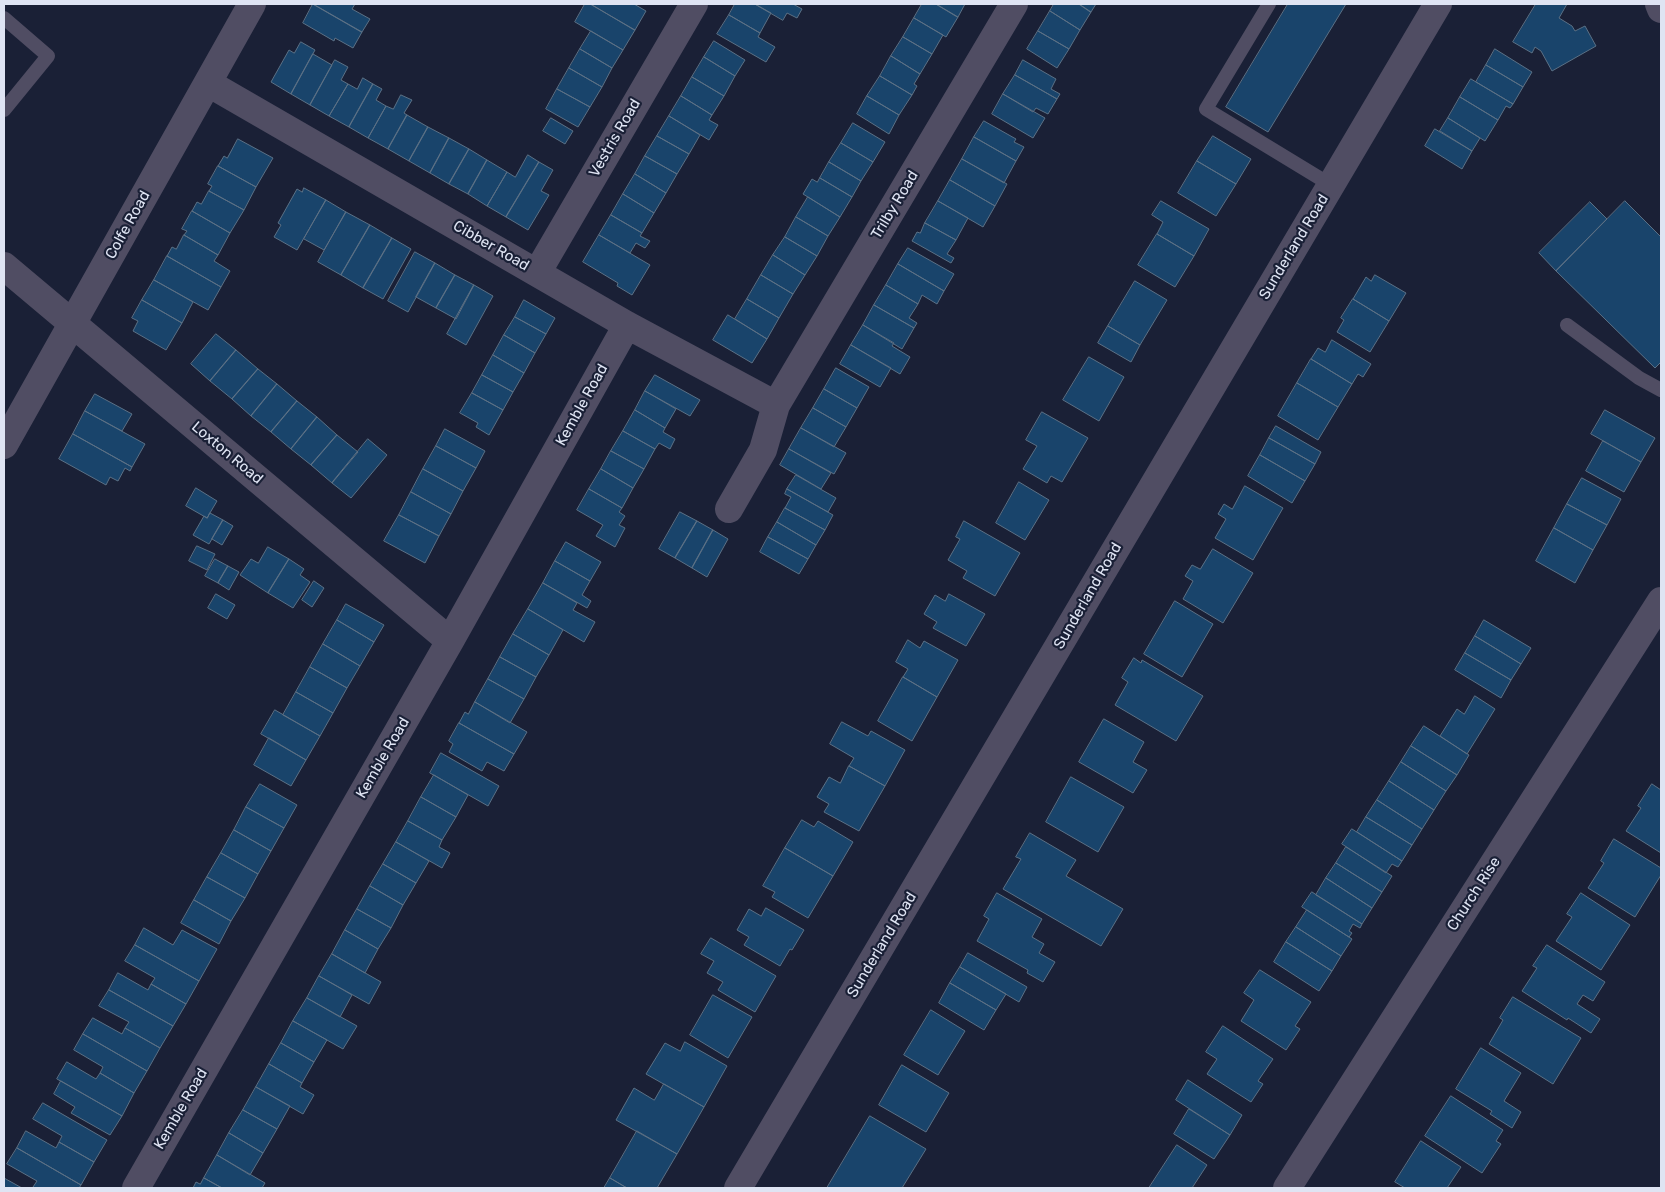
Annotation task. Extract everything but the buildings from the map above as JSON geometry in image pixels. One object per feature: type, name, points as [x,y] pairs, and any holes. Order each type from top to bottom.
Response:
[{"type":"street","name":"Colfe Road","points":[[4,445],[252,4]]},
{"type":"street","name":"Vestris Road","points":[[537,273],[694,4]]},
{"type":"street","name":"Trilby Road","points":[[729,509],[763,450],[776,405],[1014,4]]},
{"type":"street","name":"Sunderland Road","points":[[738,1188],[1438,4]]},
{"type":"street","points":[[1658,4],[1661,9]]},
{"type":"street","name":"Cibber Road","points":[[208,83],[627,325],[776,405]]},
{"type":"street","name":"Loxton Road","points":[[4,266],[450,641]]},
{"type":"street","name":"Kemble Road","points":[[136,1188],[450,641],[627,325]]},
{"type":"street","name":"Church Rise","points":[[1287,1188],[1661,601]]},
{"type":"lane","points":[[1270,4],[1206,109],[1331,185]]},
{"type":"lane","points":[[4,18],[48,56],[4,110]]},
{"type":"lane","points":[[1567,325],[1639,378],[1661,390]]}]
